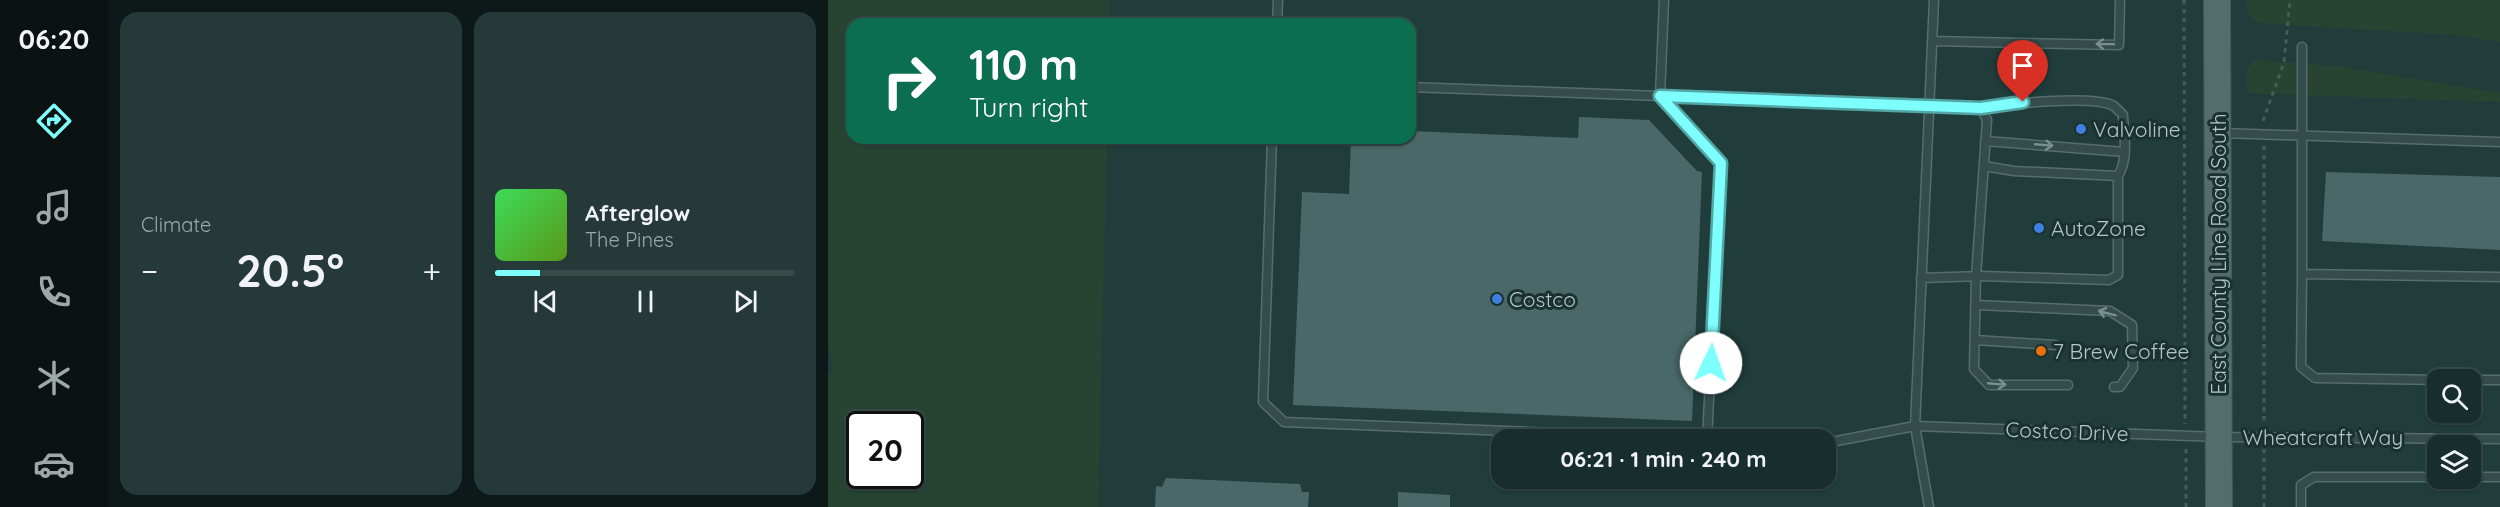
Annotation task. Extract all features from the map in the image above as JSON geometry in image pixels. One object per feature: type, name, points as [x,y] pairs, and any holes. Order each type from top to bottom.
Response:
[{"type":"main road","name":"East County Line Road South","points":[[2217,0],[2219,507]]},
{"type":"lane","points":[[1277,18],[1278,0]]},
{"type":"lane","points":[[1664,0],[1660,96],[1721,163],[1708,429]]},
{"type":"lane","points":[[1929,507],[1915,426],[1934,0]]},
{"type":"lane","points":[[1932,41],[2119,45],[2120,0]]},
{"type":"lane","points":[[2302,47],[2301,367],[2315,378],[2427,380]]},
{"type":"lane","points":[[1416,87],[1981,108],[2023,102],[2089,102],[2112,105],[2122,115],[2125,152],[2124,166],[2118,176],[2118,275],[2109,280],[1976,276],[1922,278]]},
{"type":"lane","points":[[1981,108],[1987,120],[1976,276],[1974,369],[1989,385],[2068,385]]},
{"type":"lane","points":[[2218,133],[2500,142]]},
{"type":"lane","points":[[1985,141],[2125,152]]},
{"type":"lane","points":[[1272,144],[1263,402],[1284,422],[1491,430]]},
{"type":"lane","points":[[1984,166],[2014,171],[2118,176]]},
{"type":"lane","points":[[2302,274],[2500,277]]},
{"type":"lane","points":[[1976,304],[2110,311],[2132,325],[2133,368],[2120,387],[2114,387]]},
{"type":"lane","points":[[1975,340],[2055,345]]},
{"type":"lane","points":[[2481,380],[2500,380]]},
{"type":"lane","name":"Costco Drive","points":[[1836,440],[1915,426],[2219,437]]},
{"type":"lane","name":"Wheatcraft Way","points":[[2219,437],[2500,440]]},
{"type":"lane","points":[[2301,507],[2301,485],[2314,477],[2427,477]]},
{"type":"lane","points":[[2481,477],[2500,477]]},
{"type":"path","points":[[2184,0],[2186,507]]},
{"type":"path","points":[[2264,507],[2263,117],[2284,62],[2290,0]]},
{"type":"green space","points":[[828,0],[1110,0],[1110,18],[846,18],[846,144],[1107,144],[1098,507],[828,507],[828,374],[833,374],[828,344]]},
{"type":"green space","points":[[2246,0],[2500,0],[2500,42],[2455,35],[2259,23],[2248,14]]},
{"type":"green space","points":[[2255,60],[2338,66],[2500,93],[2500,102],[2247,93],[2247,69]]},
{"type":"building","name":"Costco","points":[[1579,117],[1649,120],[1697,171],[1702,172],[1692,421],[1293,405],[1302,192],[1349,194],[1351,144],[1416,144],[1416,131],[1578,138]]},
{"type":"building","points":[[2326,172],[2500,177],[2500,250],[2322,241]]},
{"type":"building","points":[[1166,478],[1300,484],[1302,492],[1309,492],[1308,507],[1155,507],[1156,486],[1162,487]]},
{"type":"building","points":[[1398,492],[1450,495],[1450,507],[1398,507]]},
{"type":"place","name":"Valvoline","points":[[2081,129]]},
{"type":"place","name":"AutoZone","points":[[2039,228]]},
{"type":"place","name":"Costco","points":[[1497,299]]},
{"type":"place","name":"7 Brew Coffee","points":[[2041,351]]},
{"type":"route","points":[[1711,363],[1721,163],[1660,96],[1981,108],[2023,102]]}]
